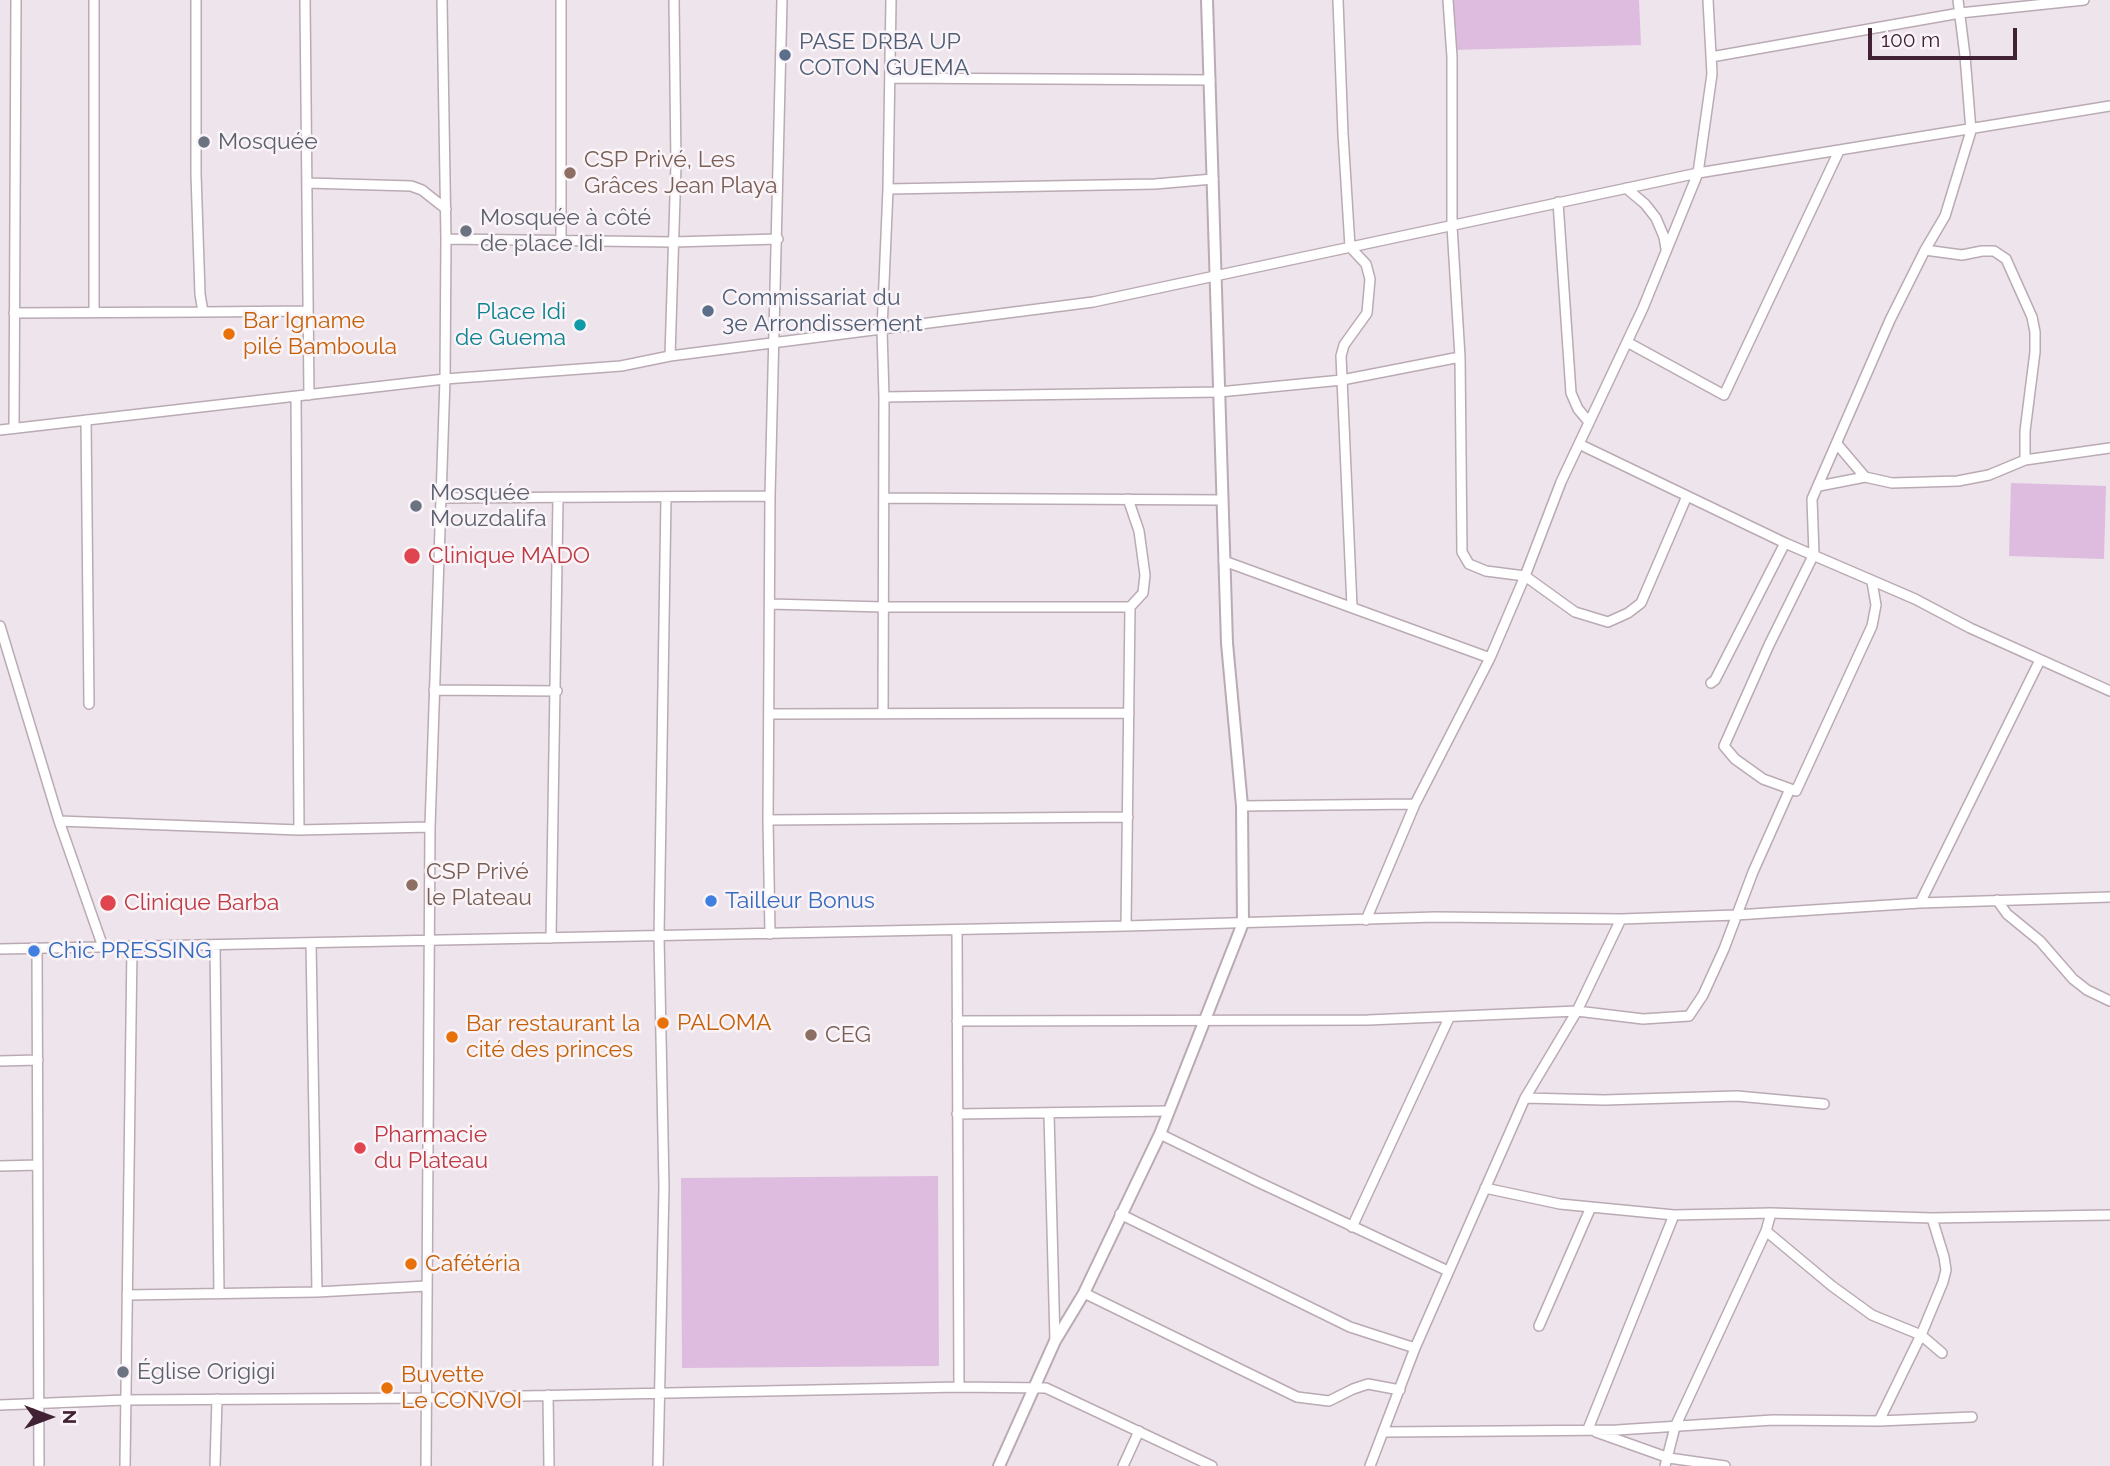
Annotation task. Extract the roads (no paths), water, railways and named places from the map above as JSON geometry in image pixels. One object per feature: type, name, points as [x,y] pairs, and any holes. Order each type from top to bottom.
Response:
[{"type":"street","points":[[14,428],[16,0]]},
{"type":"street","points":[[94,0],[94,311]]},
{"type":"street","points":[[195,0],[196,174],[203,312]]},
{"type":"street","points":[[305,0],[309,395]]},
{"type":"street","points":[[426,1466],[428,941],[445,379],[446,209],[442,0]]},
{"type":"street","points":[[561,0],[561,241]]},
{"type":"street","points":[[670,356],[676,165],[674,0]]},
{"type":"street","points":[[770,933],[768,820],[771,496],[782,0]]},
{"type":"street","points":[[883,714],[882,331],[888,189],[891,0]]},
{"type":"street","points":[[999,1466],[1055,1341],[1084,1293],[1160,1134],[1243,923],[1242,806],[1227,643],[1207,0]]},
{"type":"street","points":[[1339,0],[1350,247],[1366,264],[1370,279],[1367,313],[1344,345],[1341,356],[1352,607]]},
{"type":"street","points":[[1448,0],[1452,57],[1452,226],[1460,357],[1462,552],[1469,564],[1486,571],[1525,576],[1575,612],[1608,622],[1628,613],[1641,603],[1687,496]]},
{"type":"street","points":[[1366,920],[1415,804],[1490,659],[1561,482],[1627,342],[1698,173],[1712,74],[1708,0]]},
{"type":"street","points":[[1872,582],[1876,605],[1872,626],[1796,791],[1763,779],[1735,759],[1724,746],[1769,645],[1814,554],[1812,499],[1890,320],[1945,216],[1971,131],[1958,0]]},
{"type":"street","points":[[1711,57],[1960,13],[2084,0]]},
{"type":"street","points":[[890,78],[1210,80]]},
{"type":"street","points":[[0,430],[445,379],[621,366],[670,356],[1093,302],[1698,173],[1971,131],[2110,106]]},
{"type":"street","points":[[1627,342],[1724,395],[1839,151]]},
{"type":"street","points":[[888,189],[1155,184],[1213,179]]},
{"type":"street","points":[[307,183],[411,186],[422,190],[446,209]]},
{"type":"street","points":[[1626,188],[1646,204],[1656,218],[1667,251]]},
{"type":"street","points":[[1558,202],[1571,393],[1577,409],[1589,422]]},
{"type":"street","points":[[446,239],[673,242],[778,239]]},
{"type":"street","points":[[1925,250],[1962,255],[1994,251],[2006,259],[2032,317],[2035,332],[2025,431],[2025,460]]},
{"type":"street","points":[[15,313],[308,311]]},
{"type":"street","points":[[884,397],[1219,392],[1342,380],[1460,357]]},
{"type":"street","points":[[296,397],[299,830]]},
{"type":"street","points":[[86,420],[89,704]]},
{"type":"street","points":[[1579,444],[1785,543],[1915,599],[1970,628],[2110,691]]},
{"type":"street","points":[[1837,444],[1865,477]]},
{"type":"street","points":[[1819,486],[1865,477],[1892,483],[1958,481],[1989,475],[2025,460],[2110,448]]},
{"type":"street","points":[[440,498],[771,496]]},
{"type":"street","points":[[658,1466],[664,1187],[659,936],[666,497]]},
{"type":"street","points":[[551,938],[558,498]]},
{"type":"street","points":[[884,498],[1222,500]]},
{"type":"street","points":[[1126,926],[1130,607],[1143,593],[1145,575],[1139,531],[1128,499]]},
{"type":"street","points":[[1711,682],[1715,680],[1785,543]]},
{"type":"street","points":[[1224,561],[1490,659]]},
{"type":"street","points":[[770,604],[1130,607]]},
{"type":"street","points":[[0,626],[59,821],[103,947]]},
{"type":"street","points":[[1920,903],[2040,660]]},
{"type":"street","points":[[434,690],[556,691]]},
{"type":"street","points":[[769,714],[1129,713]]},
{"type":"street","points":[[957,1021],[1368,1020],[1577,1011],[1643,1020],[1689,1016],[1703,995],[1724,948],[1790,789]]},
{"type":"street","points":[[1242,806],[1415,804]]},
{"type":"street","points":[[768,820],[1128,817]]},
{"type":"street","points":[[59,821],[299,830],[430,827]]},
{"type":"street","points":[[0,949],[957,930],[1436,916],[1621,919],[1736,915],[1920,903],[2110,897]]},
{"type":"street","points":[[1997,900],[2007,914],[2040,941],[2073,979],[2087,990],[2110,1001]]},
{"type":"street","points":[[1370,1466],[1415,1349],[1525,1098],[1577,1011],[1621,919]]},
{"type":"street","points":[[957,930],[959,1387]]},
{"type":"street","points":[[311,943],[317,1292]]},
{"type":"street","points":[[215,945],[219,1294]]},
{"type":"street","points":[[125,1466],[132,947]]},
{"type":"street","points":[[37,948],[39,1466]]},
{"type":"street","points":[[1352,1227],[1449,1017]]},
{"type":"street","points":[[0,1061],[38,1060]]},
{"type":"street","points":[[1525,1098],[1604,1100],[1737,1096],[1824,1104]]},
{"type":"street","points":[[957,1114],[1169,1111]]},
{"type":"street","points":[[1049,1114],[1055,1341]]},
{"type":"street","points":[[1160,1134],[1448,1271]]},
{"type":"street","points":[[0,1166],[38,1165]]},
{"type":"street","points":[[1485,1188],[1560,1204],[1674,1215],[1771,1213],[1932,1218],[2110,1215]]},
{"type":"street","points":[[1539,1326],[1591,1207]]},
{"type":"street","points":[[1667,1462],[1675,1427],[1766,1231],[1771,1213]]},
{"type":"street","points":[[1120,1214],[1350,1327],[1415,1349]]},
{"type":"street","points":[[1588,1429],[1674,1215]]},
{"type":"street","points":[[1879,1421],[1921,1335],[1946,1270],[1932,1218]]},
{"type":"street","points":[[1766,1231],[1832,1286],[1872,1315],[1921,1335],[1942,1353]]},
{"type":"street","points":[[127,1295],[317,1292],[426,1286]]},
{"type":"street","points":[[1084,1293],[1297,1397],[1329,1401],[1367,1384],[1400,1390]]},
{"type":"street","points":[[0,1405],[125,1400],[427,1398],[959,1387],[1046,1388],[1212,1466]]},
{"type":"street","points":[[548,1395],[549,1466]]},
{"type":"street","points":[[215,1466],[217,1399]]},
{"type":"street","points":[[1385,1432],[1675,1427],[1773,1420],[1972,1418]]},
{"type":"street","points":[[1588,1429],[1667,1462],[1725,1466]]},
{"type":"street","points":[[1122,1466],[1139,1431]]},
{"type":"place","name":"PASE DRBA UP COTON GUEMA","points":[[785,55]]},
{"type":"place","name":"Mosquée","points":[[204,142]]},
{"type":"place","name":"CSP Privé, Les Grâces Jean Playa","points":[[570,173]]},
{"type":"place","name":"Mosquée à côté de place Idi","points":[[466,231]]},
{"type":"place","name":"Commissariat du 3e Arrondissement","points":[[708,311]]},
{"type":"place","name":"Place Idi de Guema","points":[[580,325]]},
{"type":"place","name":"Bar Igname pilé Bamboula","points":[[229,334]]},
{"type":"place","name":"Mosquée Mouzdalifa","points":[[416,506]]},
{"type":"place","name":"Clinique MADO","points":[[412,556]]},
{"type":"place","name":"CSP Privé le Plateau","points":[[412,885]]},
{"type":"place","name":"Tailleur Bonus","points":[[711,901]]},
{"type":"place","name":"Clinique Barba","points":[[108,903]]},
{"type":"place","name":"Chic PRESSING","points":[[34,951]]},
{"type":"place","name":"PALOMA","points":[[663,1023]]},
{"type":"place","name":"CEG","points":[[811,1035]]},
{"type":"place","name":"Bar restaurant la cité des princes","points":[[452,1037]]},
{"type":"place","name":"Pharmacie du Plateau","points":[[360,1148]]},
{"type":"place","name":"Cafétéria","points":[[411,1264]]},
{"type":"place","name":"Église Origigi","points":[[123,1372]]},
{"type":"place","name":"Buvette Le CONVOI","points":[[387,1388]]}]
